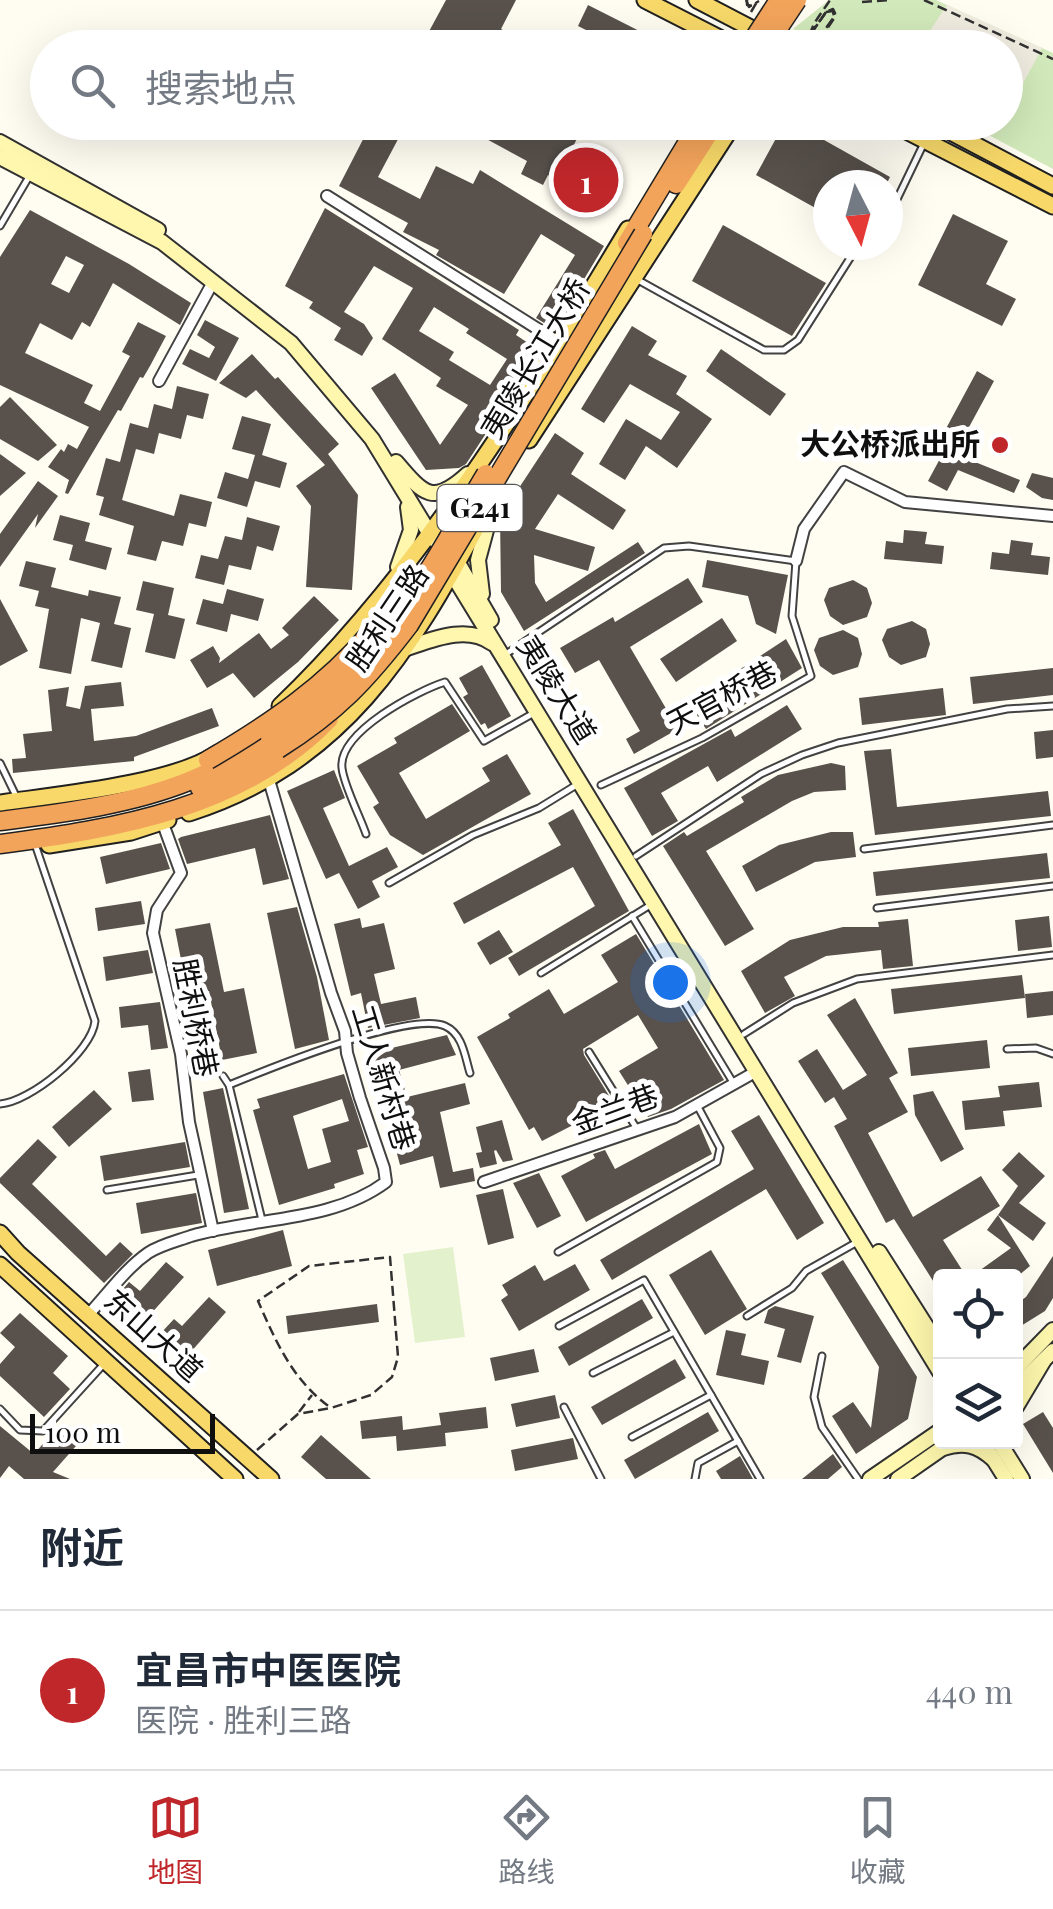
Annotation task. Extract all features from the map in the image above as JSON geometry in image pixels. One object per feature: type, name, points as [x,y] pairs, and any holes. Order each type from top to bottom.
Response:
[{"type":"highway","points":[[760,30],[779,0]]},
{"type":"highway","points":[[777,30],[797,0]]},
{"type":"highway","name":"夷陵长江大桥","points":[[274,743],[344,681],[406,604],[439,529],[688,140]]},
{"type":"highway","name":"夷陵长江大桥","points":[[274,743],[348,699],[409,625],[643,234],[704,140]]},
{"type":"highway","points":[[208,760],[262,728],[359,646],[439,529]]},
{"type":"highway","points":[[0,848],[133,820],[236,787],[263,774],[306,743],[348,699]]},
{"type":"highway","name":"G241","points":[[0,821],[152,794],[274,743]]},
{"type":"highway","name":"G241","points":[[0,834],[158,804],[238,772],[274,743]]},
{"type":"main road","points":[[646,0],[704,30]]},
{"type":"main road","points":[[698,0],[757,30]]},
{"type":"main road","points":[[747,30],[749,26]]},
{"type":"main road","name":"胜利三路","points":[[0,803],[148,778],[208,760],[293,694],[439,529],[473,470],[560,343],[681,140]]},
{"type":"main road","name":"胜利三路","points":[[0,848],[36,847],[131,832],[230,800],[269,780],[365,700],[408,648],[496,493],[722,140]]},
{"type":"main road","points":[[925,140],[1053,206]]},
{"type":"main road","points":[[966,140],[1053,186]]},
{"type":"main road","name":"夷陵大道","points":[[0,142],[166,235],[297,337],[378,434],[396,470]]},
{"type":"main road","name":"夷陵大道","points":[[0,157],[162,242],[291,343],[372,439],[439,529],[455,568],[502,648],[636,856],[933,1337]]},
{"type":"main road","points":[[396,470],[434,495],[446,491],[473,470]]},
{"type":"main road","points":[[384,592],[404,556],[412,530],[396,470]]},
{"type":"main road","points":[[495,628],[480,588],[478,560],[496,493]]},
{"type":"main road","name":"夷陵大道","points":[[455,568],[495,628],[536,712],[933,1362]]},
{"type":"main road","points":[[408,648],[461,634],[484,636],[502,648]]},
{"type":"main road","name":"东山大道","points":[[0,1233],[271,1479]]},
{"type":"main road","points":[[0,1240],[18,1253]]},
{"type":"main road","name":"东山大道","points":[[1,1265],[235,1479]]},
{"type":"main road","points":[[1023,1361],[1053,1330]]},
{"type":"main road","points":[[1023,1380],[1049,1356]]},
{"type":"main road","points":[[1023,1396],[1049,1356]]},
{"type":"main road","points":[[870,1479],[933,1444]]},
{"type":"main road","points":[[898,1479],[933,1446]]},
{"type":"main road","points":[[978,1449],[1015,1476]]},
{"type":"main road","points":[[987,1449],[994,1459]]},
{"type":"main road","points":[[1002,1449],[1015,1476]]},
{"type":"main road","points":[[1009,1449],[1015,1476]]},
{"type":"street","points":[[327,196],[560,343]]},
{"type":"street","points":[[159,381],[213,282]]},
{"type":"street","points":[[796,561],[804,529],[844,472],[905,502],[1053,516]]},
{"type":"street","name":"工人新村巷","points":[[88,1316],[150,1252],[212,1231],[348,1202],[386,1182],[269,780]]},
{"type":"street","name":"胜利桥巷","points":[[162,822],[180,873],[158,910],[152,934],[181,1054],[189,1122],[212,1231]]},
{"type":"street","name":"金兰巷","points":[[484,1182],[638,1131],[697,1105],[757,1071]]},
{"type":"lane","points":[[903,186],[925,140]]},
{"type":"lane","points":[[0,226],[30,175]]},
{"type":"lane","points":[[633,278],[764,350],[775,352],[798,340],[849,260]]},
{"type":"lane","points":[[502,648],[664,548],[689,546],[796,561]]},
{"type":"lane","name":"天官桥巷","points":[[601,786],[719,729],[811,676],[792,616],[796,561]]},
{"type":"lane","points":[[366,834],[341,767],[346,752],[368,725],[418,690],[445,682],[484,741],[536,712]]},
{"type":"lane","points":[[636,856],[761,774],[802,755],[1006,710],[1053,706]]},
{"type":"lane","points":[[0,764],[18,800]]},
{"type":"lane","points":[[388,884],[473,835],[540,808],[581,783]]},
{"type":"lane","points":[[864,849],[1053,825]]},
{"type":"lane","points":[[0,1104],[20,1101],[58,1072],[94,1032],[95,1021],[36,847]]},
{"type":"lane","points":[[877,908],[1053,886]]},
{"type":"lane","points":[[541,973],[655,903]]},
{"type":"lane","points":[[632,916],[734,1084]]},
{"type":"lane","points":[[744,1034],[793,1003],[857,978],[1053,955]]},
{"type":"lane","points":[[229,1085],[346,1042],[425,1024],[446,1026],[461,1040],[470,1073]]},
{"type":"lane","points":[[1007,1049],[1036,1048],[1053,1054]]},
{"type":"lane","points":[[589,1052],[638,1131]]},
{"type":"lane","points":[[223,1076],[229,1085],[262,1222]]},
{"type":"lane","points":[[558,1252],[717,1162],[720,1148],[697,1105]]},
{"type":"lane","points":[[106,1190],[201,1175]]},
{"type":"lane","points":[[746,1316],[792,1288],[806,1270],[861,1240]]},
{"type":"lane","points":[[559,1326],[644,1280],[760,1479]]},
{"type":"lane","points":[[593,1373],[674,1332]]},
{"type":"lane","points":[[822,1356],[814,1397],[822,1427],[858,1479]]},
{"type":"lane","points":[[0,1410],[20,1430],[42,1431],[106,1362]]},
{"type":"lane","points":[[632,1437],[711,1395]]},
{"type":"lane","points":[[564,1407],[600,1479]]},
{"type":"lane","points":[[695,1479],[698,1463],[738,1441]]},
{"type":"path","points":[[746,0],[751,8],[760,0]]},
{"type":"path","points":[[811,30],[830,0]]},
{"type":"path","points":[[862,2],[890,0]]},
{"type":"path","points":[[924,0],[990,30]]},
{"type":"path","points":[[814,30],[826,12],[833,10]]},
{"type":"path","points":[[824,30],[834,16],[833,10]]},
{"type":"path","points":[[807,30],[833,10]]},
{"type":"path","points":[[833,11],[834,17]]},
{"type":"path","points":[[833,11],[834,17]]},
{"type":"path","points":[[814,30],[826,12],[833,11]]},
{"type":"path","points":[[1023,45],[1053,59]]},
{"type":"path","points":[[298,1414],[330,1408],[370,1395],[392,1377],[398,1357],[390,1257],[309,1266],[258,1301],[292,1370],[312,1395],[330,1408]]},
{"type":"path","points":[[248,1458],[298,1414],[312,1395]]},
{"type":"green space","points":[[829,0],[936,0],[1002,30],[795,30]]},
{"type":"green space","points":[[1023,39],[1053,53],[1053,169],[998,140],[1023,140]]},
{"type":"green space","points":[[453,1247],[465,1337],[415,1343],[403,1254]]},
{"type":"shaded area","points":[[947,5],[1002,30],[930,30]]},
{"type":"shaded area","points":[[1023,39],[1042,48],[1023,83]]},
{"type":"building","points":[[446,0],[516,0],[503,30],[430,30]]},
{"type":"building","points":[[588,5],[637,30],[586,30],[578,26]]},
{"type":"building","points":[[363,140],[398,140],[378,177],[420,199],[436,166],[473,184],[480,170],[604,246],[554,329],[536,318],[575,255],[541,234],[504,294],[436,255],[439,250],[403,232],[408,223],[339,186]]},
{"type":"building","points":[[488,140],[576,140],[556,179],[548,175],[543,185],[521,174],[527,161]]},
{"type":"building","points":[[775,140],[824,140],[878,170],[813,170],[813,207],[756,175]]},
{"type":"building","points":[[325,208],[519,330],[516,335],[540,351],[466,464],[426,470],[371,388],[395,373],[440,445],[468,405],[436,386],[441,378],[382,339],[413,288],[374,266],[344,312],[364,324],[373,338],[362,356],[334,340],[341,328],[309,308],[313,302],[285,286]],"holes":[[[434,307],[469,329],[466,333],[507,359],[490,385],[449,360],[454,352],[419,331]]]},
{"type":"building","points":[[30,210],[191,303],[180,325],[113,283],[90,327],[82,322],[72,340],[40,323],[25,353],[93,385],[84,403],[100,411],[130,356],[122,352],[138,322],[166,336],[68,494],[65,493],[69,480],[48,467],[68,444],[77,449],[89,427],[0,385],[0,257]],"holes":[[[66,256],[84,265],[69,293],[51,284]]]},
{"type":"building","points":[[953,214],[1008,241],[986,284],[1016,299],[1002,326],[918,285]]},
{"type":"building","points":[[723,225],[826,283],[792,336],[692,281]]},
{"type":"building","points":[[205,320],[239,338],[216,381],[182,364],[190,349],[209,358],[215,347],[197,335]]},
{"type":"building","points":[[632,326],[657,341],[648,355],[687,376],[676,394],[712,419],[677,468],[646,446],[625,480],[599,464],[626,419],[661,440],[680,412],[630,384],[604,423],[581,409]]},
{"type":"building","points":[[721,349],[786,394],[770,416],[706,371]]},
{"type":"building","points":[[252,354],[339,444],[328,454],[358,495],[352,590],[306,587],[311,506],[296,486],[325,465],[256,390],[246,398],[219,383]]},
{"type":"building","points":[[977,371],[994,381],[962,440],[971,445],[965,458],[1020,480],[1014,493],[958,470],[947,491],[928,481],[950,440],[942,436]]},
{"type":"building","points":[[177,386],[209,394],[203,419],[187,415],[181,439],[159,433],[154,454],[136,449],[122,500],[174,516],[180,494],[212,502],[206,527],[189,523],[183,546],[162,541],[156,561],[127,554],[134,526],[99,515],[104,497],[96,495],[106,458],[120,462],[130,423],[148,428],[154,404],[172,409]]},
{"type":"building","points":[[10,397],[57,445],[38,461],[0,439],[0,407]]},
{"type":"building","points":[[242,416],[271,424],[262,455],[287,463],[280,488],[255,481],[247,507],[217,498],[225,472],[248,479],[255,455],[232,449]]},
{"type":"building","points":[[555,433],[584,453],[571,474],[626,510],[613,530],[558,494],[535,529],[595,547],[588,571],[534,555],[535,583],[546,602],[638,542],[645,553],[524,631],[501,592],[500,517]]},
{"type":"building","points":[[0,454],[26,473],[0,496]]},
{"type":"building","points":[[1032,473],[1053,478],[1053,500],[1026,487]]},
{"type":"building","points":[[38,481],[58,496],[35,528],[38,514],[0,567],[0,534]]},
{"type":"building","points":[[60,515],[90,523],[85,541],[112,548],[106,570],[69,560],[73,545],[53,540]]},
{"type":"building","points":[[247,517],[280,526],[273,551],[257,546],[251,570],[229,565],[224,585],[195,578],[201,555],[218,559],[225,536],[242,540]]},
{"type":"building","points":[[904,530],[927,532],[925,544],[944,546],[942,564],[884,559],[886,541],[903,543]]},
{"type":"building","points":[[1011,540],[1033,543],[1031,555],[1050,557],[1048,575],[990,569],[992,552],[1009,554]]},
{"type":"building","points":[[707,560],[788,575],[776,634],[756,624],[748,596],[702,587]]},
{"type":"building","points":[[26,561],[56,568],[51,587],[88,596],[89,590],[121,597],[114,624],[131,628],[122,668],[91,661],[100,623],[81,618],[71,674],[39,668],[49,609],[35,606],[39,591],[19,586]]},
{"type":"building","points":[[688,578],[703,602],[630,647],[678,729],[634,754],[626,739],[640,731],[599,660],[575,673],[560,648],[613,617],[615,622]]},
{"type":"building","points":[[853,580],[867,588],[872,603],[867,617],[843,625],[830,616],[824,600],[829,588]]},
{"type":"building","points":[[143,581],[174,588],[168,615],[185,619],[175,659],[145,652],[154,614],[136,610]]},
{"type":"building","points":[[227,589],[264,599],[258,621],[231,614],[227,632],[196,624],[203,599],[223,604]]},
{"type":"building","points":[[314,596],[339,620],[298,662],[254,698],[233,673],[207,688],[190,660],[213,646],[219,663],[259,633],[271,649],[289,635],[282,628]]},
{"type":"building","points":[[0,599],[28,651],[0,666]]},
{"type":"building","points":[[722,618],[737,641],[676,682],[660,659]]},
{"type":"building","points":[[912,621],[926,629],[930,644],[926,657],[901,665],[889,657],[882,640],[887,629]]},
{"type":"building","points":[[843,630],[858,638],[862,654],[858,667],[833,675],[820,666],[814,650],[819,638]]},
{"type":"building","points":[[786,639],[802,668],[706,729],[689,703]]},
{"type":"building","points":[[482,665],[511,716],[488,729],[485,723],[481,725],[463,697],[468,694],[459,678]]},
{"type":"building","points":[[1053,668],[1053,695],[973,704],[970,677]]},
{"type":"building","points":[[121,682],[124,706],[91,709],[94,741],[136,736],[212,708],[219,726],[134,757],[134,761],[13,773],[12,759],[26,758],[23,734],[52,731],[48,690],[69,687],[66,706],[80,709],[85,686]]},
{"type":"building","points":[[943,688],[946,715],[862,725],[859,698]]},
{"type":"building","points":[[452,704],[470,731],[399,773],[426,819],[490,781],[482,768],[507,754],[531,794],[423,855],[390,835],[373,807],[379,803],[357,766],[397,743],[394,738]]},
{"type":"building","points":[[787,705],[802,729],[717,782],[708,766],[661,793],[678,821],[652,836],[624,788],[731,729],[735,737]]},
{"type":"building","points":[[1053,730],[1053,757],[1036,759],[1034,732]]},
{"type":"building","points":[[891,749],[897,807],[1048,791],[1051,816],[875,835],[864,751]]},
{"type":"building","points":[[831,763],[845,766],[846,790],[814,792],[792,801],[706,851],[754,929],[725,946],[663,846],[744,802],[741,797],[778,775]]},
{"type":"building","points":[[334,770],[345,798],[323,808],[349,866],[387,847],[398,867],[372,881],[380,897],[358,909],[339,873],[326,879],[287,791]]},
{"type":"building","points":[[573,809],[629,911],[519,976],[508,958],[595,906],[573,867],[464,924],[453,903],[561,845],[548,823]]},
{"type":"building","points":[[270,815],[289,879],[263,885],[255,848],[187,864],[178,839],[181,837]]},
{"type":"building","points":[[831,832],[853,832],[856,857],[815,862],[756,892],[742,866],[779,845]]},
{"type":"building","points":[[161,843],[170,869],[106,884],[100,857]]},
{"type":"building","points":[[1047,853],[1050,878],[876,896],[873,872]]},
{"type":"building","points":[[141,901],[145,924],[98,931],[95,908]]},
{"type":"building","points":[[297,907],[317,977],[329,1040],[295,1049],[267,913]]},
{"type":"building","points":[[1049,916],[1052,947],[1018,951],[1015,920]]},
{"type":"building","points":[[360,918],[362,928],[384,923],[395,969],[374,974],[381,1004],[416,997],[420,1018],[368,1028],[361,993],[351,996],[334,924]]},
{"type":"building","points":[[908,919],[913,966],[883,969],[881,950],[826,956],[784,977],[795,996],[765,1013],[741,971],[790,940],[843,927],[879,927],[878,922]]},
{"type":"building","points":[[210,923],[224,992],[244,988],[257,1053],[222,1060],[209,991],[188,995],[175,929]]},
{"type":"building","points":[[499,930],[513,952],[490,965],[477,943]]},
{"type":"building","points":[[636,934],[724,1080],[648,1117],[619,1071],[658,1048],[638,1015],[583,1049],[624,1120],[584,1139],[575,1124],[542,1141],[534,1127],[529,1130],[477,1037],[549,989],[564,1014],[618,982],[601,955]]},
{"type":"building","points":[[148,950],[153,973],[106,981],[103,957]]},
{"type":"building","points":[[1022,975],[1025,998],[894,1014],[891,989]]},
{"type":"building","points":[[1053,991],[1053,1015],[1027,1018],[1025,994]]},
{"type":"building","points":[[855,998],[898,1073],[889,1078],[908,1112],[868,1133],[913,1217],[981,1176],[1000,1206],[943,1240],[962,1269],[933,1269],[933,1281],[894,1219],[886,1223],[834,1126],[847,1119],[834,1097],[825,1103],[798,1061],[817,1049],[843,1090],[867,1075],[827,1015]]},
{"type":"building","points":[[160,1002],[168,1048],[151,1050],[148,1025],[121,1028],[119,1007]]},
{"type":"building","points":[[447,1035],[456,1055],[399,1070],[407,1097],[465,1083],[470,1104],[440,1112],[453,1172],[473,1168],[475,1181],[440,1188],[433,1156],[400,1165],[370,1053]]},
{"type":"building","points":[[987,1040],[990,1068],[911,1076],[908,1048]]},
{"type":"building","points":[[150,1069],[154,1100],[132,1102],[128,1072]]},
{"type":"building","points":[[344,1074],[368,1147],[357,1150],[364,1174],[334,1184],[335,1188],[279,1205],[253,1110],[260,1108],[257,1099]],"holes":[[[342,1099],[349,1121],[322,1129],[331,1162],[308,1169],[293,1116]]]},
{"type":"building","points":[[1039,1082],[1042,1107],[1003,1111],[1005,1126],[965,1130],[962,1101],[1000,1097],[998,1086]]},
{"type":"building","points":[[223,1088],[249,1209],[224,1213],[203,1092]]},
{"type":"building","points":[[94,1090],[112,1109],[69,1147],[52,1127]]},
{"type":"building","points":[[933,1091],[964,1149],[941,1162],[915,1115],[913,1095]]},
{"type":"building","points":[[759,1115],[824,1223],[797,1240],[766,1189],[612,1280],[600,1260],[754,1169],[731,1131]]},
{"type":"building","points":[[502,1120],[513,1160],[503,1162],[496,1150],[497,1164],[480,1168],[476,1153],[482,1152],[476,1127]]},
{"type":"building","points":[[699,1124],[712,1154],[586,1222],[561,1176],[605,1150],[615,1169]]},
{"type":"building","points":[[38,1139],[57,1157],[32,1184],[106,1256],[120,1242],[133,1254],[104,1283],[0,1183],[0,1178]]},
{"type":"building","points":[[185,1142],[190,1167],[104,1181],[100,1156]]},
{"type":"building","points":[[1019,1152],[1045,1176],[1019,1203],[1046,1223],[1033,1241],[998,1215],[1018,1186],[1002,1170]]},
{"type":"building","points":[[539,1173],[561,1216],[537,1228],[513,1183]]},
{"type":"building","points":[[503,1189],[514,1238],[488,1245],[476,1195]]},
{"type":"building","points":[[196,1193],[202,1223],[141,1234],[136,1203]]},
{"type":"building","points":[[998,1215],[1030,1266],[1023,1272],[982,1269],[1011,1248],[987,1230]]},
{"type":"building","points":[[283,1230],[292,1266],[217,1286],[208,1250]]},
{"type":"building","points":[[711,1250],[747,1309],[705,1335],[669,1275]]},
{"type":"building","points":[[1053,1256],[1053,1298],[1045,1311],[1023,1325],[1026,1297]]},
{"type":"building","points":[[843,1260],[917,1377],[908,1419],[856,1454],[832,1416],[853,1402],[871,1428],[879,1367],[821,1273]]},
{"type":"building","points":[[166,1262],[184,1277],[139,1327],[120,1310],[124,1305],[117,1296],[129,1282],[140,1291]]},
{"type":"building","points":[[575,1264],[590,1290],[519,1331],[501,1300],[508,1295],[502,1285],[535,1265],[544,1281]]},
{"type":"building","points":[[209,1297],[226,1312],[182,1362],[162,1345],[167,1340],[160,1334],[174,1319],[182,1326]]},
{"type":"building","points":[[642,1299],[653,1318],[569,1366],[558,1347]]},
{"type":"building","points":[[377,1304],[379,1322],[288,1334],[286,1316]]},
{"type":"building","points":[[775,1306],[814,1316],[801,1363],[777,1357],[785,1329],[764,1323],[768,1310]]},
{"type":"building","points":[[20,1313],[68,1356],[53,1373],[70,1389],[44,1417],[0,1376],[0,1364],[15,1347],[0,1333]]},
{"type":"building","points":[[726,1330],[746,1334],[741,1355],[769,1361],[764,1385],[716,1375]]},
{"type":"building","points":[[534,1349],[539,1372],[495,1381],[490,1358]]},
{"type":"building","points":[[675,1359],[686,1378],[602,1425],[591,1407]]},
{"type":"building","points":[[555,1395],[560,1418],[516,1427],[511,1404]]},
{"type":"building","points":[[486,1407],[488,1428],[445,1433],[446,1446],[397,1451],[396,1436],[362,1439],[360,1421],[402,1416],[403,1430],[441,1425],[439,1413]]},
{"type":"building","points":[[708,1412],[719,1431],[635,1479],[624,1460]]},
{"type":"building","points":[[1043,1412],[1053,1428],[1053,1473],[1023,1424]]},
{"type":"building","points":[[0,1426],[34,1454],[56,1429],[76,1446],[53,1472],[70,1479],[24,1479],[9,1466],[0,1478]]},
{"type":"building","points":[[321,1435],[371,1479],[326,1479],[301,1457]]},
{"type":"building","points":[[573,1438],[578,1459],[515,1471],[511,1450]]},
{"type":"building","points":[[833,1454],[842,1467],[828,1479],[802,1479]]},
{"type":"building","points":[[740,1456],[753,1479],[721,1479],[716,1471]]},
{"type":"place","name":"宜昌市中医医院","points":[[586,180]]},
{"type":"place","name":"大公桥派出所","points":[[1000,445]]}]
